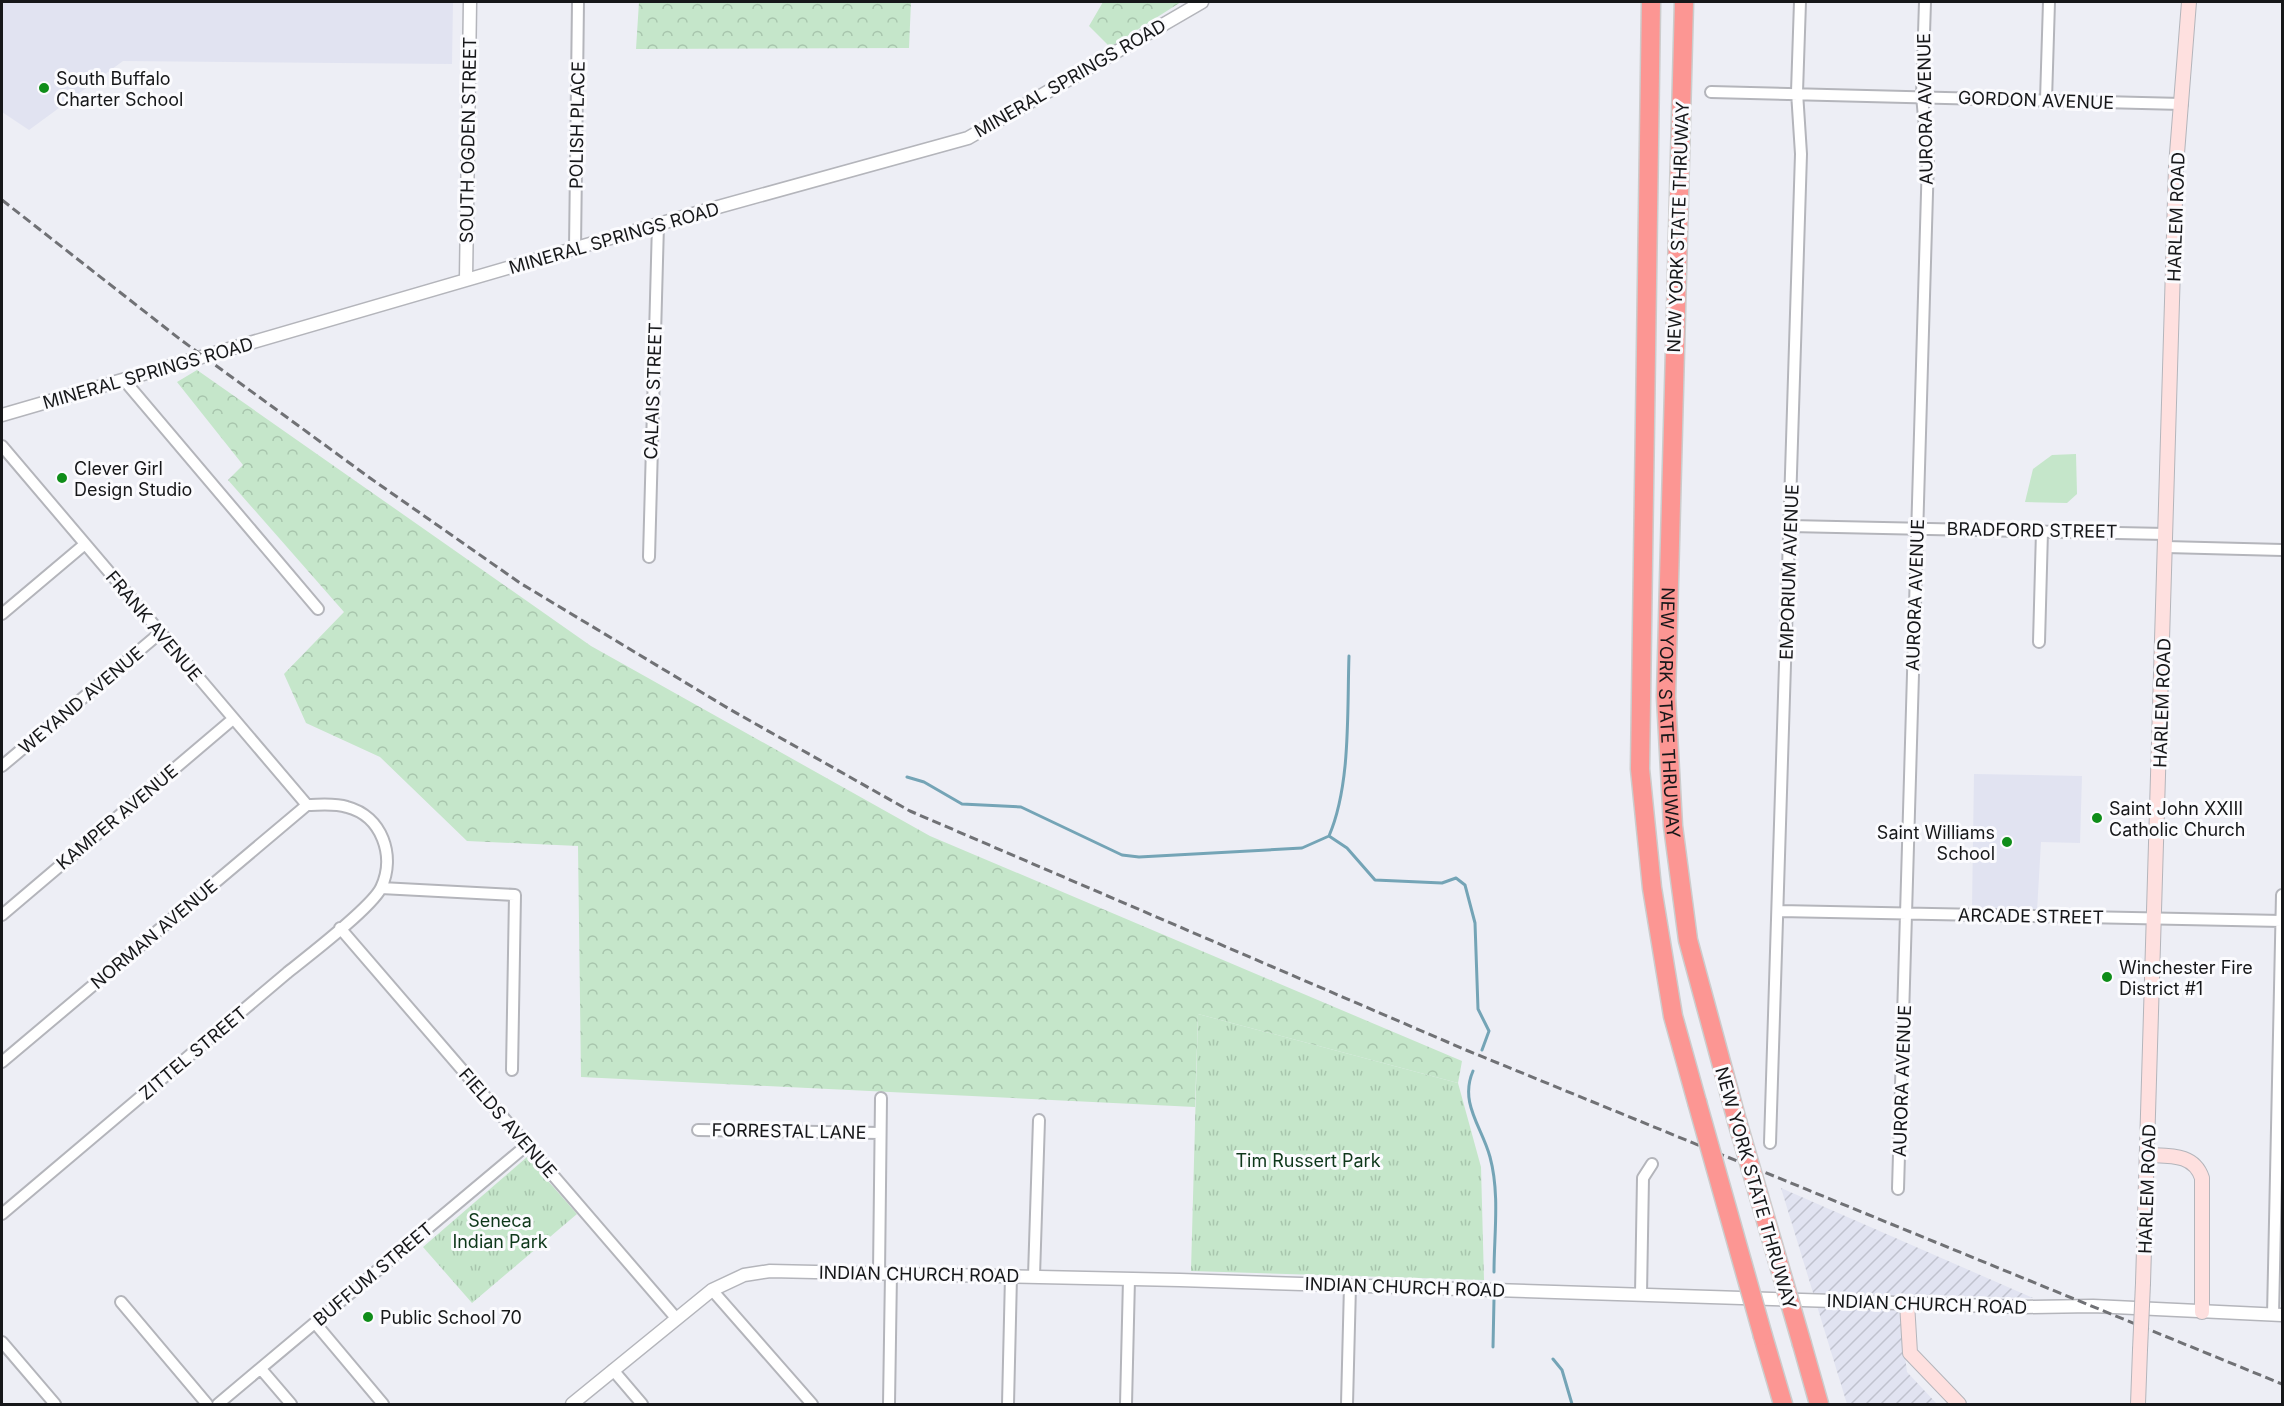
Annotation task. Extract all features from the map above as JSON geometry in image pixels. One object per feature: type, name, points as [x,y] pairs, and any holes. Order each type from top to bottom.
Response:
[{"type":"highway","name":"NEW YORK STATE THRUWAY","points":[[1651,2],[1640,769],[1652,888],[1673,1016],[1783,1404]]},
{"type":"highway","name":"NEW YORK STATE THRUWAY","points":[[1684,2],[1666,697],[1673,826],[1688,940],[1737,1121],[1819,1404]]},
{"type":"highway","points":[[1770,1364],[1772,1404]]},
{"type":"main road","name":"HARLEM ROAD","points":[[2138,1404],[2149,1155],[2176,166],[2188,2]]},
{"type":"main road","points":[[2149,1155],[2191,1160],[2199,1167],[2202,1178],[2202,1312]]},
{"type":"main road","points":[[1907,1303],[1910,1353],[1959,1404]]},
{"type":"street","name":"SOUTH OGDEN STREET","points":[[466,279],[470,2]]},
{"type":"street","name":"POLISH PLACE","points":[[575,248],[578,2]]},
{"type":"street","name":"MINERAL SPRINGS ROAD","points":[[2,415],[466,279],[968,138],[1202,2]]},
{"type":"street","name":"EMPORIUM AVENUE","points":[[1770,1143],[1801,154],[1797,92],[1800,2]]},
{"type":"street","name":"AURORA AVENUE","points":[[1898,1189],[1928,159],[1922,96],[1925,2]]},
{"type":"street","points":[[2046,100],[2049,2]]},
{"type":"street","name":"GORDON AVENUE","points":[[1711,92],[1797,92],[2182,104]]},
{"type":"street","name":"CALAIS STREET","points":[[648,557],[658,224]]},
{"type":"street","points":[[124,380],[318,609]]},
{"type":"street","name":"FRANK AVENUE","points":[[4,454],[85,544],[307,805]]},
{"type":"street","name":"BRADFORD STREET","points":[[1790,526],[2042,531],[2283,550]]},
{"type":"street","points":[[2039,642],[2042,531]]},
{"type":"street","points":[[2,614],[85,544]]},
{"type":"street","name":"WEYAND AVENUE","points":[[2,766],[160,633]]},
{"type":"street","name":"KAMPER AVENUE","points":[[2,915],[233,719]]},
{"type":"street","points":[[307,805],[347,806],[357,810],[373,822],[380,831],[388,862],[381,888],[515,895],[512,1070]]},
{"type":"street","name":"NORMAN AVENUE","points":[[2,1062],[307,805]]},
{"type":"street","name":"ZITTEL STREET","points":[[2,1214],[340,928],[381,888]]},
{"type":"street","points":[[2278,1315],[2283,895]]},
{"type":"street","name":"ARCADE STREET","points":[[1779,911],[2282,921]]},
{"type":"street","name":"FIELDS AVENUE","points":[[340,928],[676,1318]]},
{"type":"street","points":[[881,1098],[880,1133],[889,1404]]},
{"type":"street","points":[[1034,1276],[1039,1120]]},
{"type":"street","name":"FORRESTAL LANE","points":[[698,1130],[880,1133]]},
{"type":"street","name":"BUFFUM STREET","points":[[218,1404],[527,1144]]},
{"type":"street","points":[[1641,1294],[1643,1178],[1652,1164]]},
{"type":"street","name":"INDIAN CHURCH ROAD","points":[[572,1404],[712,1290],[744,1275],[770,1270],[1350,1285],[1907,1303],[2093,1306],[2278,1315]]},
{"type":"street","points":[[1008,1404],[1011,1276]]},
{"type":"street","points":[[1126,1404],[1129,1279]]},
{"type":"street","points":[[1347,1404],[1350,1285]]},
{"type":"street","points":[[712,1290],[812,1404]]},
{"type":"street","points":[[121,1302],[207,1404]]},
{"type":"street","points":[[315,1323],[383,1404]]},
{"type":"street","points":[[2,1342],[55,1404]]},
{"type":"street","points":[[261,1369],[291,1404]]},
{"type":"street","points":[[613,1370],[642,1404]]},
{"type":"shaded area","name":"South Buffalo Charter School","points":[[2,2],[453,2],[452,64],[123,61],[29,130],[2,112]]},
{"type":"shaded area","name":"Saint Williams School","points":[[1974,774],[2082,776],[2080,843],[2041,842],[2037,911],[1972,908]]},
{"type":"shaded area","points":[[1781,1188],[2033,1298],[1897,1294],[1907,1372],[1937,1404],[1847,1404]]},
{"type":"green space","points":[[639,2],[911,2],[909,48],[636,49]]},
{"type":"green space","points":[[1103,2],[1181,2],[1110,47],[1089,26]]},
{"type":"green space","points":[[197,370],[591,646],[930,836],[1462,1061],[1458,1083],[1198,1014],[1195,1107],[581,1077],[578,846],[467,841],[380,757],[306,723],[284,674],[344,612],[228,480],[243,465],[177,382]]},
{"type":"green space","points":[[2076,454],[2077,494],[2067,503],[2025,502],[2033,469],[2052,455]]},
{"type":"green space","name":"Tim Russert Park","points":[[1198,1014],[1458,1083],[1481,1167],[1484,1280],[1191,1271]]},
{"type":"green space","name":"Seneca Indian Park","points":[[527,1157],[577,1214],[472,1303],[423,1247]]},
{"type":"waterway","points":[[907,777],[924,782],[962,804],[1021,807],[1122,855],[1139,857],[1302,848],[1329,836],[1336,816],[1346,748],[1349,656]]},
{"type":"waterway","points":[[1329,836],[1347,848],[1375,880],[1442,883],[1456,878],[1465,885],[1475,923],[1478,1009],[1489,1031],[1482,1050]]},
{"type":"waterway","points":[[1473,1071],[1469,1083],[1470,1104],[1490,1157],[1495,1185],[1494,1272]]},
{"type":"waterway","points":[[1493,1347],[1494,1299]]},
{"type":"waterway","points":[[1553,1359],[1562,1370],[1572,1404]]},
{"type":"railway","points":[[2,200],[181,340],[370,478],[520,583],[731,710],[910,811],[1466,1050],[2282,1384]]},
{"type":"place","name":"South Buffalo Charter School","points":[[44,88]]},
{"type":"place","name":"Clever Girl Design Studio","points":[[62,478]]},
{"type":"place","name":"Saint John XXIII Catholic Church","points":[[2097,818]]},
{"type":"place","name":"Saint Williams School","points":[[2007,842]]},
{"type":"place","name":"Winchester Fire District #1","points":[[2107,977]]},
{"type":"place","name":"Public School 70","points":[[368,1317]]}]
